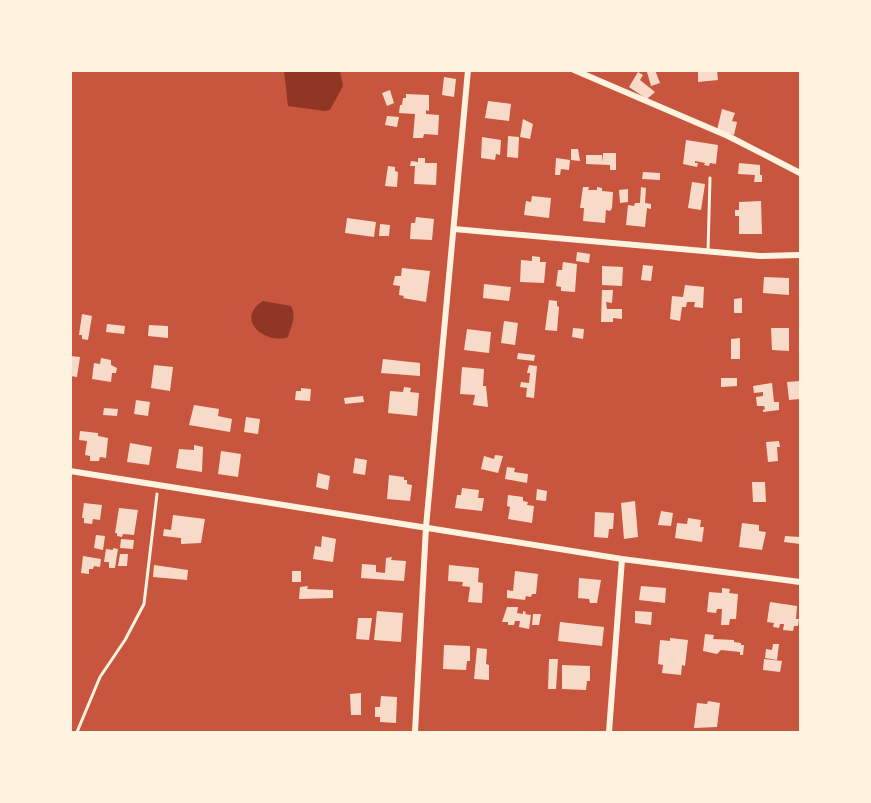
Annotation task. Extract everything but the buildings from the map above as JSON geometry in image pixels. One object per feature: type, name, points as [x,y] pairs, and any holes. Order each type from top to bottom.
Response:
[{"type":"street","points":[[415,732],[426,527],[468,70]]},
{"type":"street","points":[[574,70],[728,136],[801,173]]},
{"type":"street","points":[[454,229],[760,256],[801,255]]},
{"type":"street","points":[[70,471],[622,559],[801,582]]},
{"type":"street","points":[[609,732],[622,559]]},
{"type":"lane","points":[[708,251],[710,178]]},
{"type":"path","points":[[77,732],[100,677],[125,640],[144,604],[157,484]]},
{"type":"shaded area","points":[[284,71],[340,71],[343,86],[330,110],[288,106]]},
{"type":"shaded area","points":[[263,301],[291,306],[293,318],[288,337],[270,337],[256,329],[251,315]]}]
